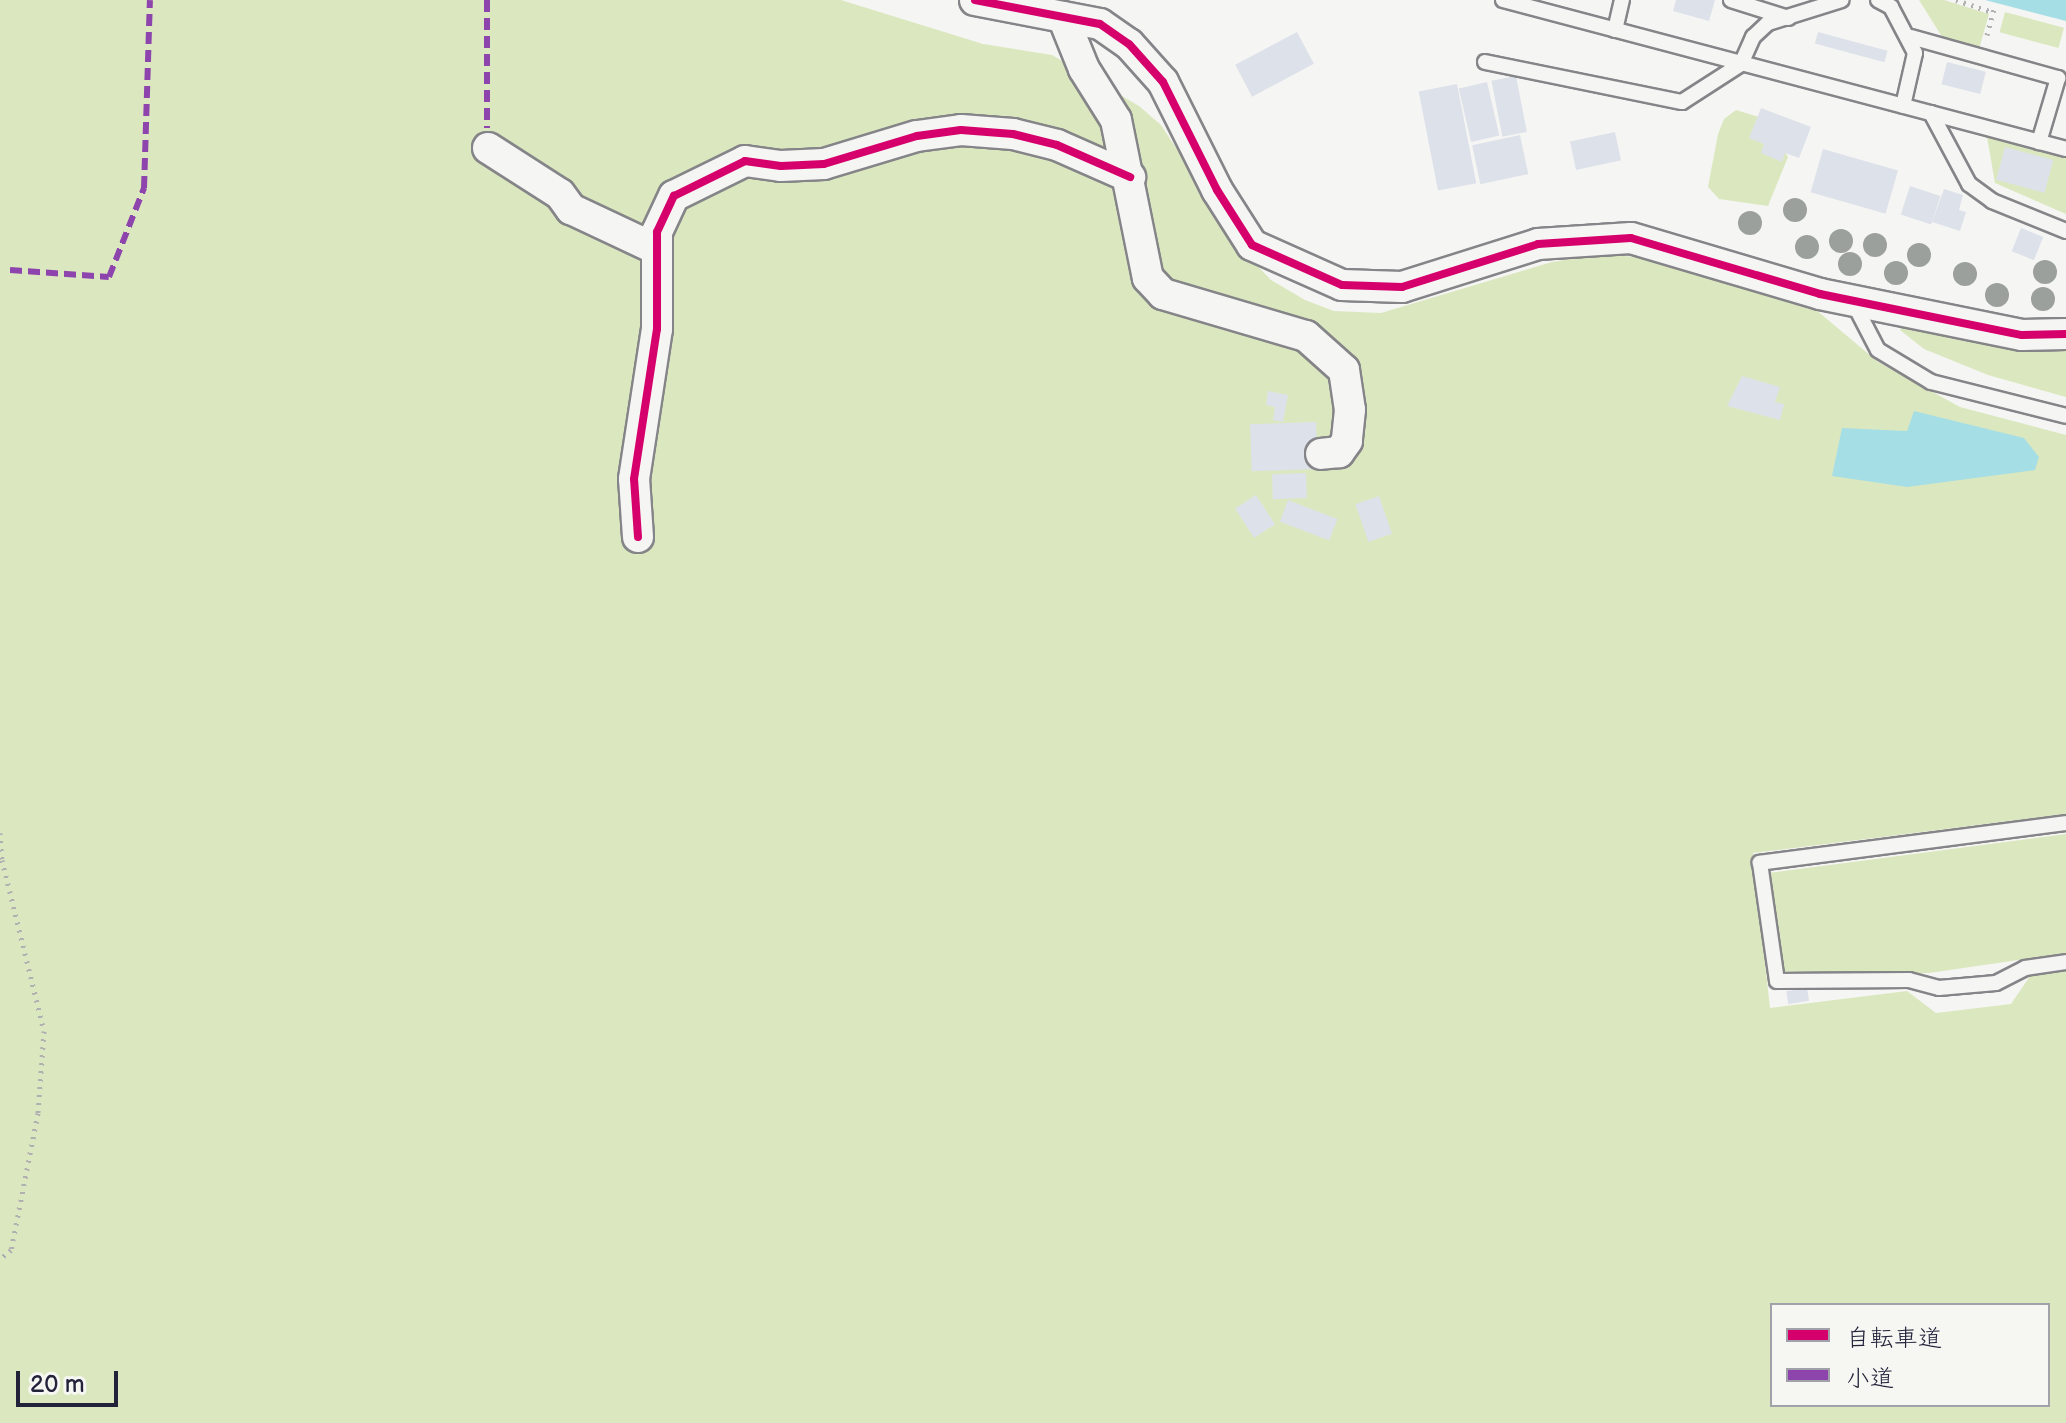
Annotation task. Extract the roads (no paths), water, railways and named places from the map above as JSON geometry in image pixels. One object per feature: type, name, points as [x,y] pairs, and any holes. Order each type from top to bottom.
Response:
[{"type":"street","points":[[975,0],[1100,24],[1129,44],[1163,82],[1217,190],[1252,245],[1342,285],[1402,287],[1538,244],[1631,238],[1851,299],[2022,335],[2066,334]]},
{"type":"street","points":[[1063,17],[1084,69],[1116,120],[1130,177],[1148,278],[1163,294],[1306,336],[1337,359],[1350,410],[1347,441],[1339,452],[1321,454]]},
{"type":"street","points":[[638,537],[634,479],[657,329],[657,232],[674,196],[745,161],[781,166],[824,164],[917,136],[961,130],[1013,134],[1057,145],[1130,177]]},
{"type":"street","points":[[488,148],[560,194],[571,209],[656,249]]},
{"type":"lane","points":[[1503,0],[2066,149]]},
{"type":"lane","points":[[1615,30],[1622,0]]},
{"type":"lane","points":[[1731,0],[1788,18]]},
{"type":"lane","points":[[1485,62],[1682,102],[1741,64],[1753,37],[1768,23],[1842,0]]},
{"type":"lane","points":[[1878,0],[1891,7],[1911,37],[1915,53],[1903,106]]},
{"type":"lane","points":[[1911,37],[2058,78],[2039,142]]},
{"type":"lane","points":[[1931,113],[1969,184],[1992,201],[2066,231]]},
{"type":"lane","points":[[1851,299],[1878,350],[1931,382],[2066,416]]},
{"type":"lane","points":[[2066,823],[1760,863],[1777,981],[1909,980],[1939,988],[1996,983],[2025,968],[2066,962]]},
{"type":"water","points":[[1985,0],[2066,0],[2066,21]]},
{"type":"water","points":[[1914,411],[2024,438],[2039,457],[2035,470],[1907,487],[1832,476],[1842,428],[1907,431]]}]
